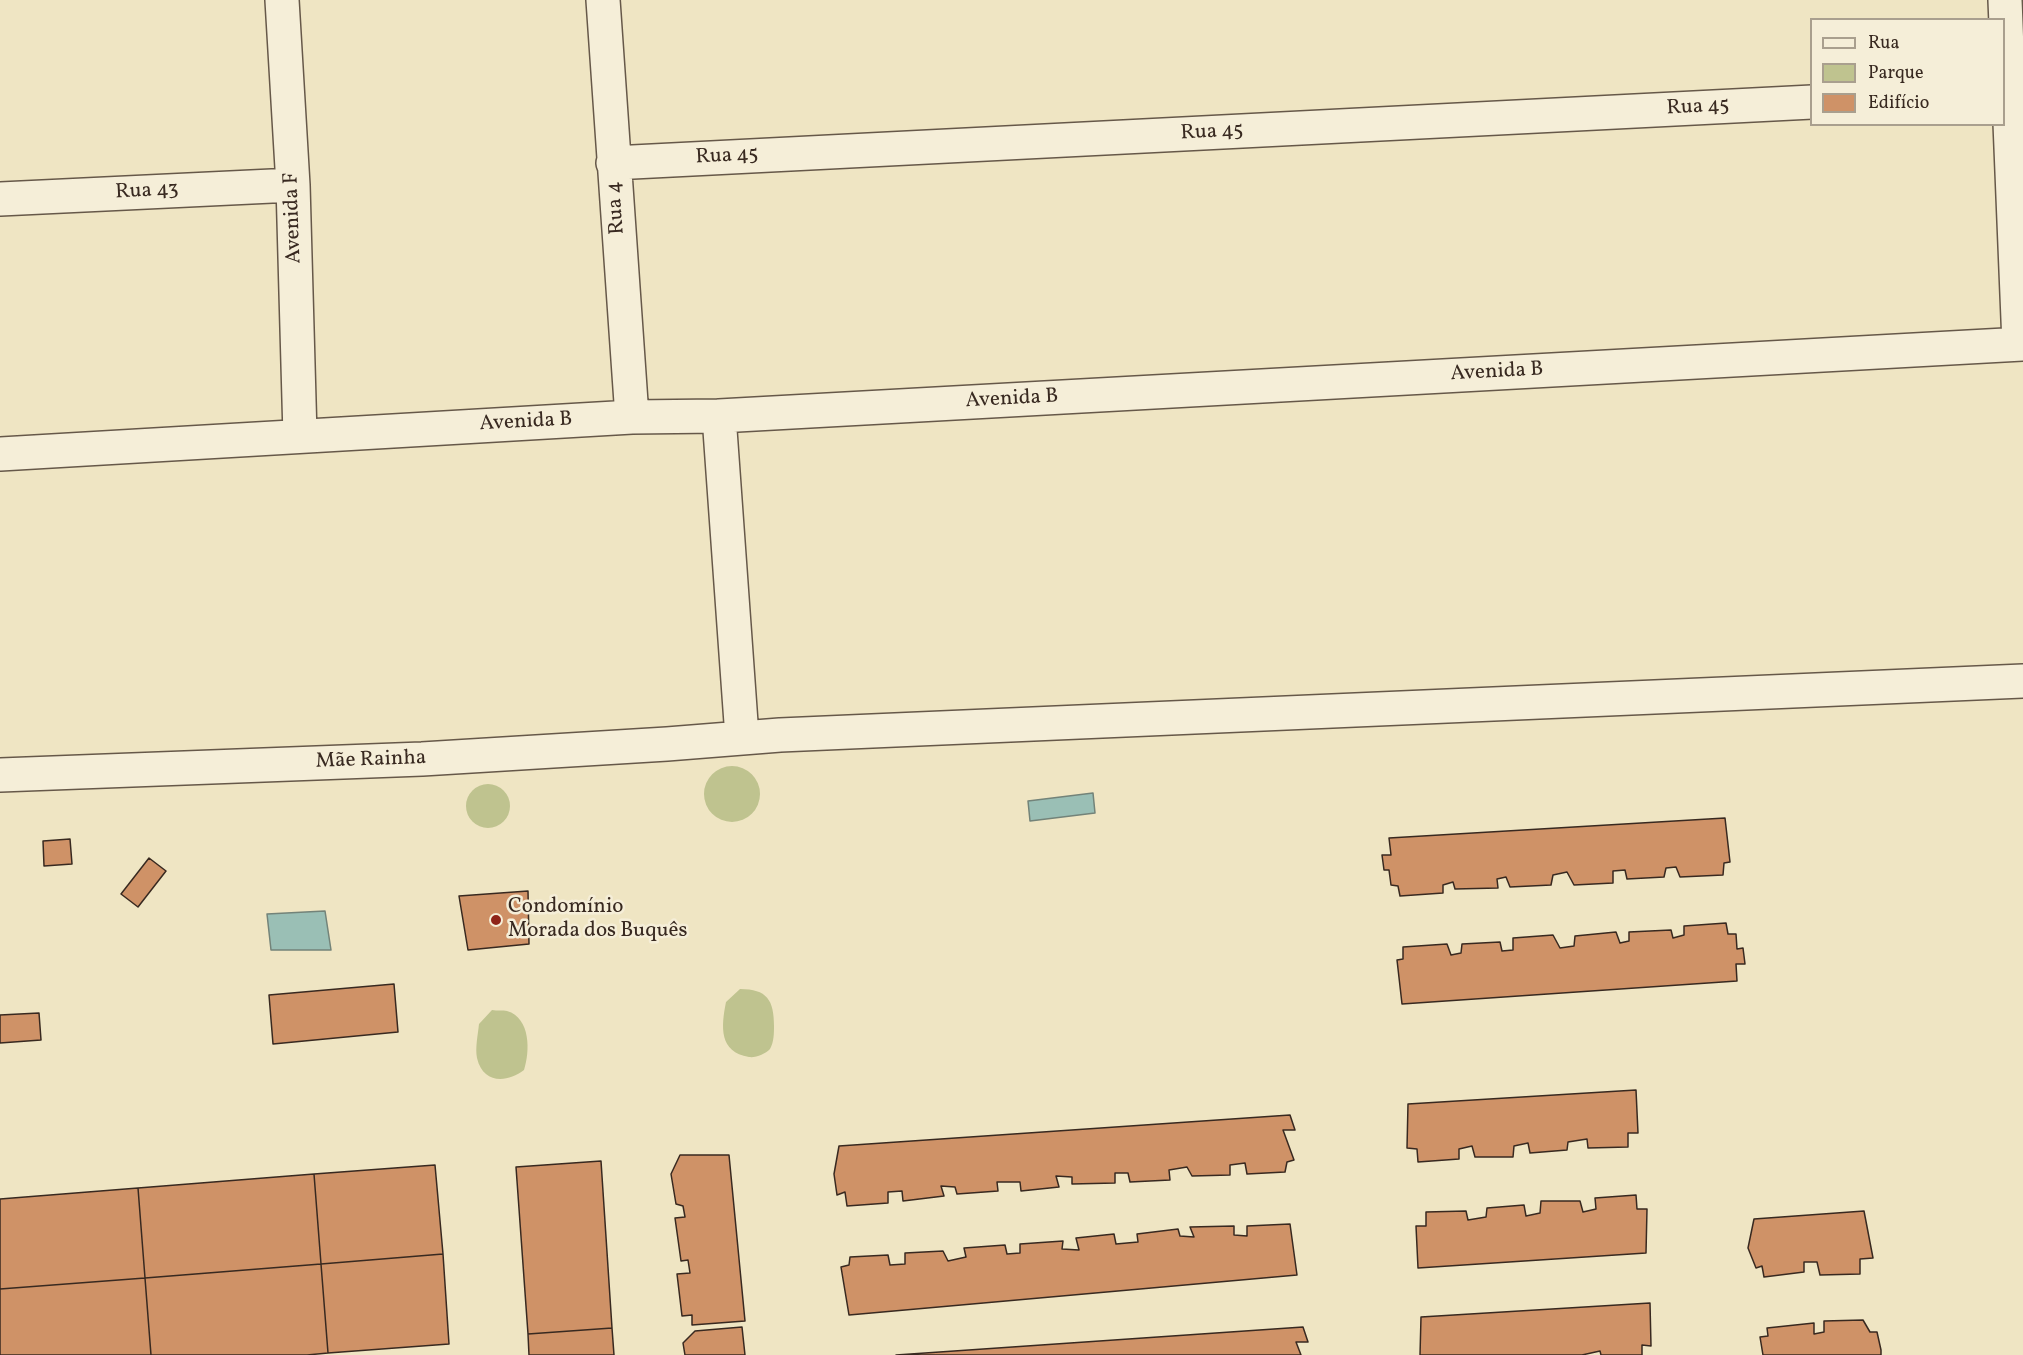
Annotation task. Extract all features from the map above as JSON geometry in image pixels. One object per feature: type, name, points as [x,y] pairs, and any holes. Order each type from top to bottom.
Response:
[{"type":"street","name":"Avenida F","points":[[282,0],[293,185],[300,436]]},
{"type":"street","name":"Rua 4","points":[[603,0],[632,417]]},
{"type":"street","points":[[2005,0],[2006,92],[2021,344]]},
{"type":"street","name":"Rua 45","points":[[614,163],[1810,102]]},
{"type":"street","name":"Rua 43","points":[[0,199],[293,185]]},
{"type":"street","name":"Avenida B","points":[[0,454],[632,417],[719,416],[2021,344]]},
{"type":"street","points":[[719,416],[742,737]]},
{"type":"street","name":"Mãe Rainha","points":[[0,775],[422,759],[668,744],[742,737],[2023,681]]},
{"type":"green space","points":[[726,766],[738,766],[752,774],[760,788],[758,805],[752,814],[738,822],[726,822],[709,810],[704,800],[704,788],[716,771]]},
{"type":"green space","points":[[488,784],[504,790],[510,806],[504,822],[488,828],[472,822],[466,806],[472,790]]},
{"type":"green space","points":[[740,989],[763,994],[772,1009],[774,1038],[770,1049],[757,1056],[749,1057],[732,1050],[724,1037],[723,1020],[726,1002]]},
{"type":"green space","points":[[492,1010],[507,1011],[515,1015],[525,1028],[527,1036],[524,1070],[503,1079],[496,1079],[484,1073],[477,1058],[479,1024]]},
{"type":"water","points":[[1093,793],[1095,813],[1030,821],[1028,801]]},
{"type":"water","points":[[325,911],[331,950],[271,950],[267,914]]},
{"type":"building","points":[[1725,818],[1730,862],[1724,863],[1723,875],[1680,877],[1676,867],[1666,868],[1664,877],[1627,879],[1625,870],[1613,871],[1613,883],[1574,885],[1567,872],[1553,875],[1551,885],[1510,887],[1506,877],[1497,879],[1498,888],[1455,889],[1453,882],[1443,885],[1443,893],[1400,896],[1398,886],[1391,885],[1389,870],[1384,870],[1382,855],[1391,855],[1389,838]]},
{"type":"building","points":[[70,839],[72,864],[44,866],[43,841]]},
{"type":"building","points":[[149,858],[166,871],[138,907],[121,894]]},
{"type":"building","name":"Condomínio Morada dos Buquês","points":[[528,891],[529,944],[468,950],[459,896]]},
{"type":"building","points":[[1726,923],[1728,934],[1736,934],[1737,949],[1743,948],[1745,964],[1736,964],[1737,981],[1402,1004],[1397,960],[1403,959],[1403,947],[1447,944],[1451,955],[1461,953],[1462,944],[1500,942],[1502,951],[1513,950],[1513,938],[1553,935],[1560,948],[1574,946],[1575,936],[1616,932],[1620,943],[1629,941],[1629,932],[1671,930],[1673,938],[1684,935],[1684,926]]},
{"type":"building","points":[[394,984],[398,1032],[273,1044],[269,995]]},
{"type":"building","points":[[39,1013],[41,1040],[0,1043],[0,1015]]},
{"type":"building","points":[[1636,1090],[1638,1133],[1628,1133],[1628,1147],[1588,1148],[1587,1139],[1568,1142],[1567,1150],[1530,1153],[1528,1143],[1514,1146],[1513,1157],[1475,1157],[1472,1146],[1459,1149],[1459,1159],[1418,1162],[1417,1149],[1407,1148],[1408,1104]]},
{"type":"building","points":[[1290,1115],[1295,1130],[1283,1130],[1294,1160],[1287,1162],[1285,1172],[1247,1174],[1245,1163],[1230,1165],[1230,1175],[1192,1176],[1187,1167],[1169,1170],[1170,1180],[1130,1182],[1128,1173],[1115,1173],[1115,1183],[1072,1184],[1072,1177],[1056,1176],[1059,1187],[1021,1191],[1020,1182],[997,1182],[998,1191],[957,1194],[955,1187],[941,1186],[944,1196],[903,1201],[902,1191],[888,1192],[888,1203],[847,1206],[845,1192],[837,1195],[834,1174],[839,1146]]},
{"type":"building","points":[[680,1155],[729,1155],[745,1321],[692,1325],[692,1315],[682,1316],[677,1274],[690,1273],[688,1260],[681,1261],[675,1218],[685,1217],[683,1206],[676,1204],[671,1174]]},
{"type":"building","points":[[601,1161],[612,1328],[528,1334],[516,1167]]},
{"type":"building","points":[[435,1165],[443,1254],[321,1264],[314,1174]]},
{"type":"building","points":[[314,1174],[321,1264],[145,1278],[138,1188]]},
{"type":"building","points":[[138,1188],[145,1278],[0,1289],[0,1199]]},
{"type":"building","points":[[1636,1195],[1637,1209],[1647,1209],[1646,1253],[1418,1268],[1416,1226],[1426,1226],[1426,1212],[1466,1211],[1468,1220],[1486,1217],[1487,1208],[1524,1205],[1526,1216],[1540,1213],[1541,1201],[1580,1201],[1583,1212],[1596,1209],[1595,1198]]},
{"type":"building","points":[[1864,1211],[1873,1258],[1860,1259],[1860,1274],[1820,1275],[1817,1262],[1804,1262],[1804,1272],[1764,1277],[1762,1266],[1756,1268],[1748,1248],[1754,1219]]},
{"type":"building","points":[[1290,1224],[1297,1275],[849,1315],[841,1267],[849,1265],[850,1257],[888,1255],[890,1265],[905,1264],[905,1253],[943,1251],[948,1261],[966,1257],[964,1248],[1005,1245],[1007,1254],[1020,1253],[1020,1244],[1063,1241],[1062,1249],[1079,1250],[1076,1238],[1114,1234],[1116,1244],[1138,1242],[1137,1234],[1178,1229],[1180,1236],[1194,1237],[1190,1227],[1234,1226],[1234,1235],[1247,1236],[1247,1226]]},
{"type":"building","points":[[443,1254],[449,1344],[328,1353],[321,1264]]},
{"type":"building","points":[[321,1264],[328,1353],[151,1355],[145,1278]]},
{"type":"building","points":[[145,1278],[151,1355],[0,1355],[0,1289]]},
{"type":"building","points":[[1650,1303],[1651,1346],[1642,1345],[1642,1355],[1601,1355],[1600,1351],[1582,1355],[1420,1355],[1421,1317]]},
{"type":"building","points":[[1863,1320],[1870,1332],[1877,1332],[1881,1355],[1763,1355],[1760,1337],[1768,1336],[1767,1328],[1814,1323],[1814,1334],[1824,1332],[1824,1321]]},
{"type":"building","points":[[742,1327],[745,1355],[685,1355],[683,1343],[695,1331]]},
{"type":"building","points":[[1303,1327],[1308,1342],[1296,1342],[1301,1355],[896,1355]]},
{"type":"building","points":[[612,1328],[614,1355],[529,1355],[528,1334]]},
{"type":"place","name":"Condomínio Morada dos Buquês","points":[[496,920]]}]
